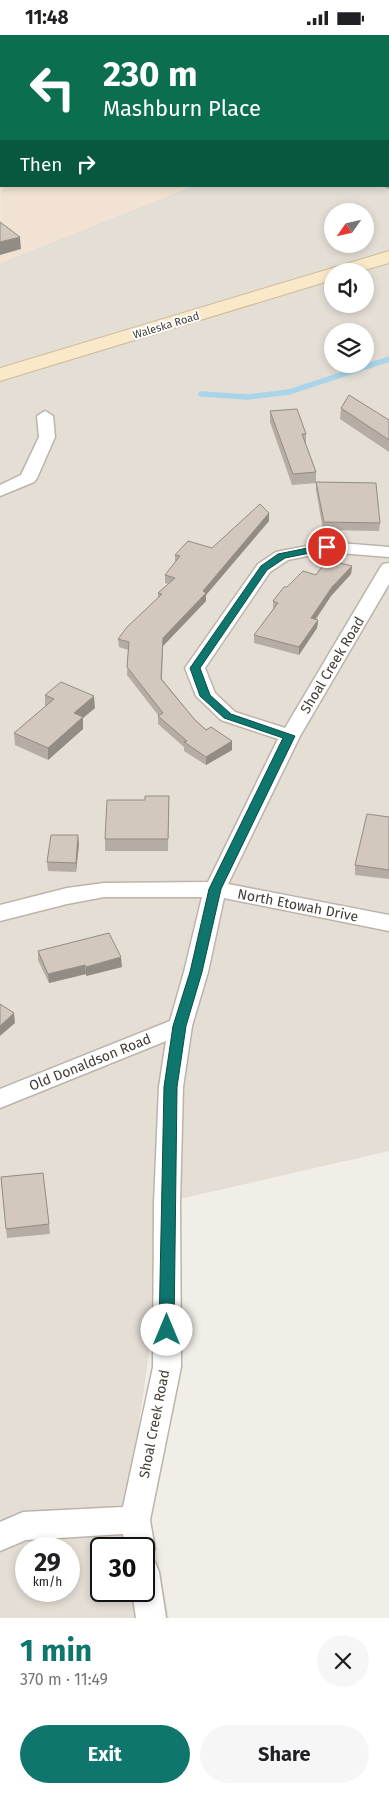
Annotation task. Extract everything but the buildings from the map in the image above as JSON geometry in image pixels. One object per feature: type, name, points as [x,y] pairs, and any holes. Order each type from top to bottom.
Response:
[{"type":"main road","points":[[369,263],[389,257]]},
{"type":"main road","name":"Waleska Road","points":[[0,375],[324,276]]},
{"type":"street","points":[[0,491],[28,479],[46,437],[45,416]]},
{"type":"street","points":[[290,736],[228,716],[206,696],[195,668],[264,568],[282,556],[327,547],[389,552]]},
{"type":"street","name":"Shoal Creek Road","points":[[138,1537],[135,1520],[167,1367],[167,1203],[171,1087],[180,1026],[196,972],[215,889],[290,736],[389,568]]},
{"type":"street","name":"North Etowah Drive","points":[[0,913],[67,896],[104,891],[215,889],[389,923]]},
{"type":"street","name":"Old Donaldson Road","points":[[0,1099],[180,1026]]},
{"type":"street","points":[[0,1537],[23,1526],[135,1520]]},
{"type":"street","points":[[149,1602],[151,1618]]},
{"type":"shaded area","points":[[1,187],[190,187],[0,263]]},
{"type":"shaded area","points":[[190,187],[389,187],[389,1151],[171,1201],[136,1444],[154,1537],[90,1537],[90,1602],[155,1602],[155,1544],[169,1618],[0,1618],[0,263]]},
{"type":"waterway","points":[[201,394],[247,397],[289,392],[389,359]]},
{"type":"route","points":[[167,1330],[167,1203],[171,1087],[180,1026],[196,972],[215,889],[290,736],[228,716],[206,696],[195,668],[264,568],[282,556],[307,549],[327,547]]}]
